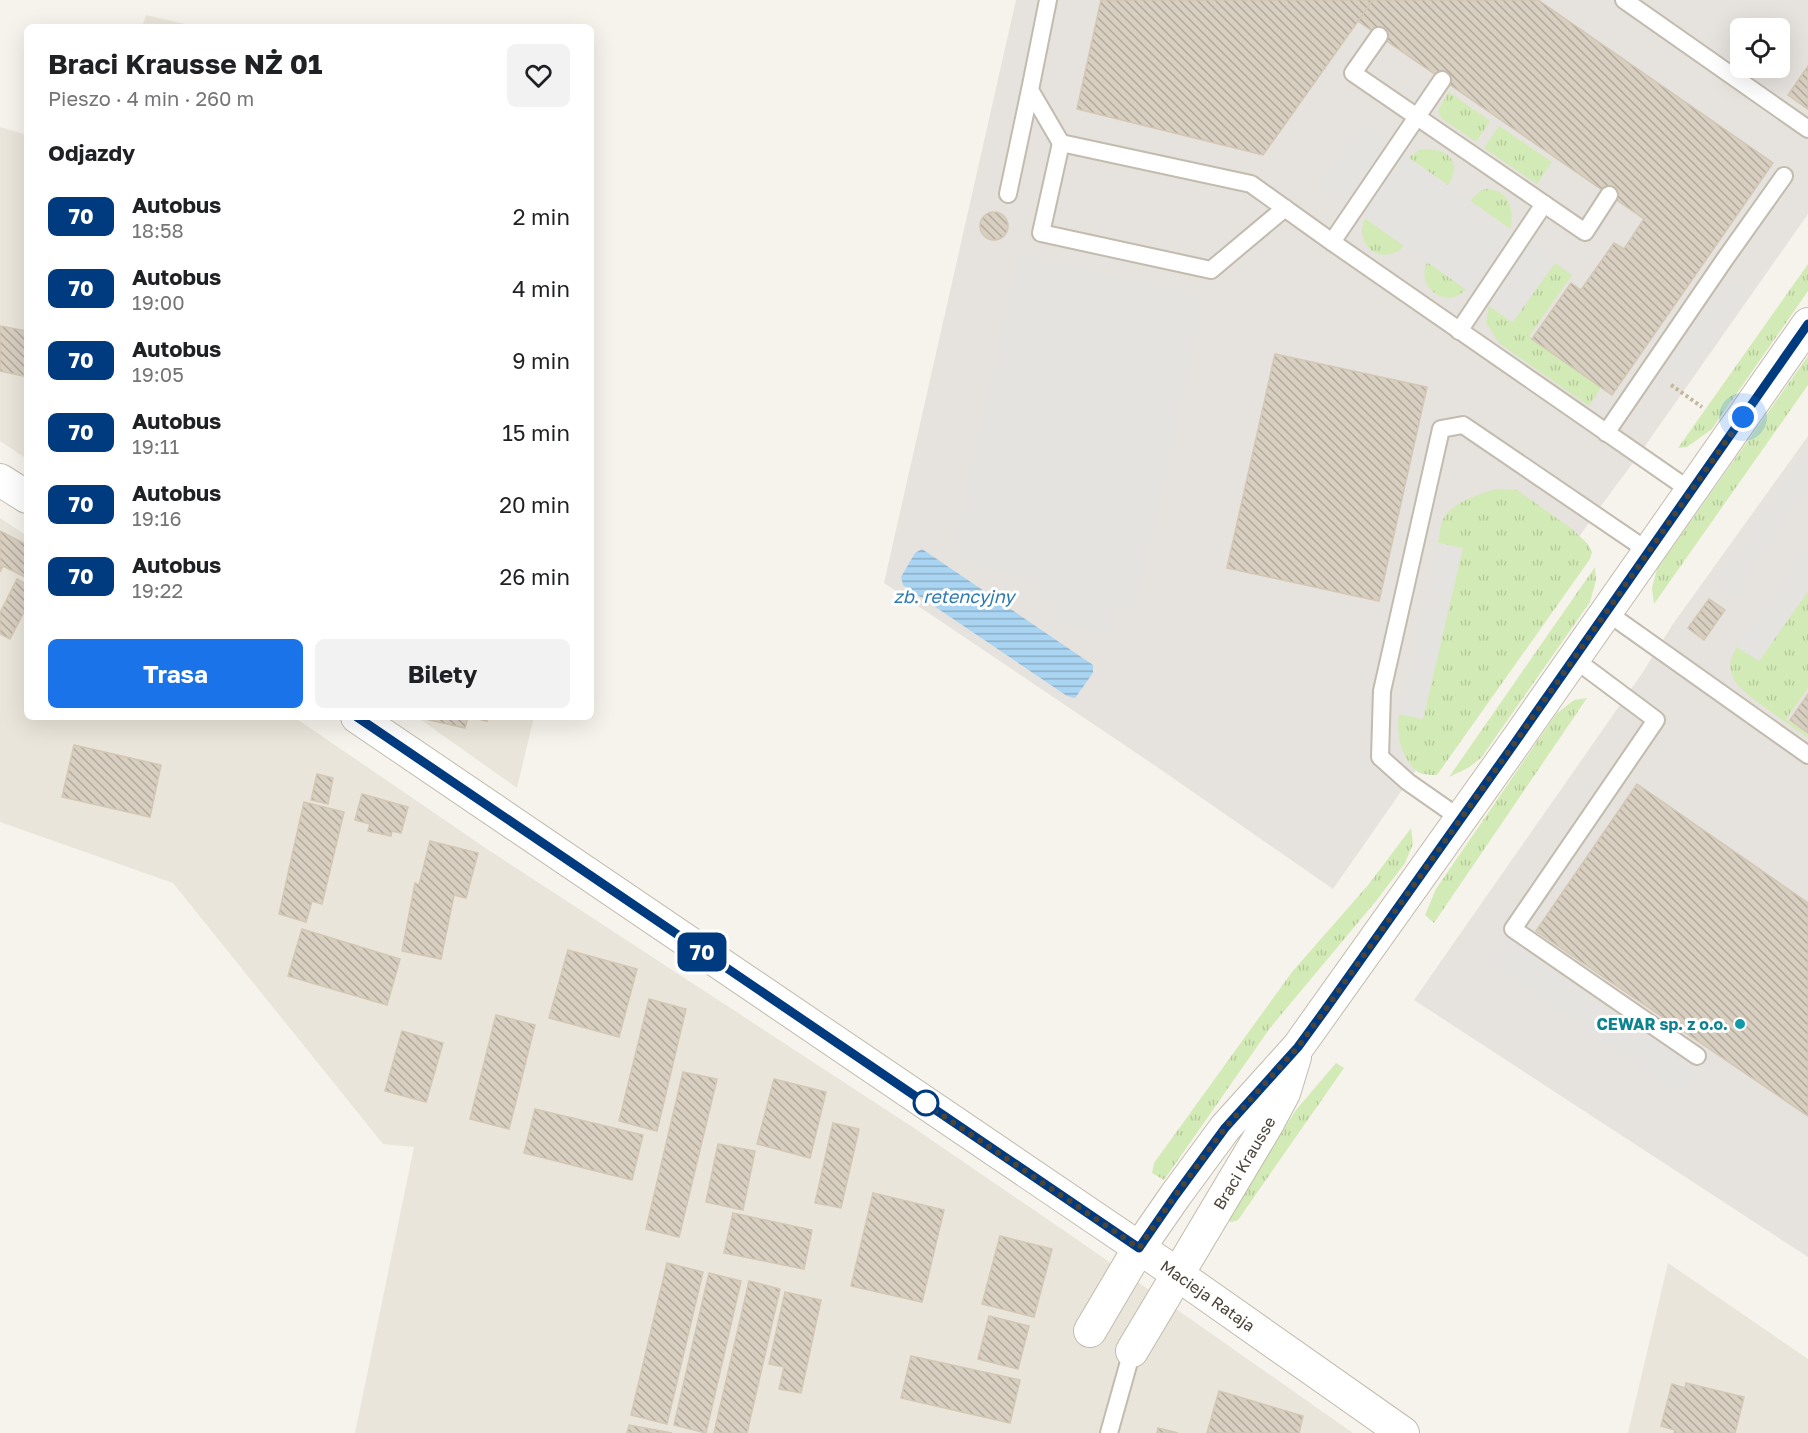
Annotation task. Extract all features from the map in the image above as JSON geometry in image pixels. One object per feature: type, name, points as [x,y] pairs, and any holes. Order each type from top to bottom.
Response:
[{"type":"street","name":"Braci Krausse","points":[[1090,1331],[1139,1248],[1175,1196],[1225,1128],[1298,1047],[1808,324]]},
{"type":"street","points":[[0,480],[24,495]]},
{"type":"street","name":"Macieja Rataja","points":[[361,720],[1139,1248],[1403,1433]]},
{"type":"street","name":"Braci Krausse","points":[[1132,1351],[1268,1123],[1284,1093],[1298,1047]]},
{"type":"lane","points":[[1008,194],[1048,0]]},
{"type":"lane","points":[[1623,0],[1808,129]]},
{"type":"lane","points":[[1379,36],[1353,73],[1585,232],[1609,195]]},
{"type":"lane","points":[[1332,242],[1442,80]]},
{"type":"lane","points":[[1030,90],[1061,143],[1041,233],[1211,270],[1285,208]]},
{"type":"lane","points":[[1061,143],[1251,184],[1691,491]]},
{"type":"lane","points":[[1606,433],[1784,177]]},
{"type":"lane","points":[[1459,331],[1544,204]]},
{"type":"lane","points":[[1461,819],[1408,782],[1380,757],[1382,691],[1441,429],[1463,425],[1648,551]]},
{"type":"lane","points":[[1605,611],[1808,755]]},
{"type":"lane","points":[[1573,658],[1656,720],[1514,929],[1697,1056]]},
{"type":"lane","points":[[1109,1433],[1132,1351]]},
{"type":"path","points":[[1666,382],[1702,407]]},
{"type":"shaded area","points":[[1016,0],[1808,0],[1808,214],[1333,889],[884,583]]},
{"type":"shaded area","points":[[146,15],[185,24],[143,24]]},
{"type":"shaded area","points":[[1361,124],[1556,261],[1512,322],[1318,185]]},
{"type":"shaded area","points":[[0,127],[24,134],[24,457],[0,441]]},
{"type":"shaded area","points":[[1018,254],[1206,296],[1135,611],[1117,607],[1111,633],[1053,620],[1057,603],[1032,597],[1035,581],[977,568],[952,547]]},
{"type":"shaded area","points":[[1727,279],[1748,294],[1687,381],[1666,366]]},
{"type":"shaded area","points":[[1808,436],[1808,1257],[1414,1000],[1643,672],[1673,624]]},
{"type":"shaded area","points":[[1808,447],[1808,493],[1735,598],[1713,582]]},
{"type":"shaded area","points":[[0,518],[24,534],[24,720],[298,720],[487,849],[914,1128],[1353,1433],[355,1433],[414,1147],[383,1144],[173,883],[0,822]]},
{"type":"shaded area","points":[[1438,543],[1463,548],[1423,719],[1399,714]]},
{"type":"shaded area","points":[[1808,545],[1808,591],[1759,661],[1737,647]]},
{"type":"shaded area","points":[[421,720],[533,720],[517,788]]},
{"type":"shaded area","points":[[1504,937],[1698,1070],[1682,1094],[1488,961]]},
{"type":"shaded area","points":[[1668,1263],[1808,1359],[1808,1433],[1628,1433]]},
{"type":"green space","points":[[1449,92],[1490,121],[1476,142],[1441,118],[1438,110]]},
{"type":"green space","points":[[1499,126],[1552,162],[1537,184],[1484,148]]},
{"type":"green space","points":[[1419,150],[1442,152],[1451,159],[1454,171],[1448,185],[1408,158]]},
{"type":"green space","points":[[1486,189],[1500,193],[1508,202],[1512,215],[1510,229],[1470,201],[1480,191]]},
{"type":"green space","points":[[1365,218],[1404,246],[1387,255],[1372,251],[1363,238],[1362,228]]},
{"type":"green space","points":[[1427,262],[1466,289],[1450,298],[1435,293],[1425,280],[1424,271]]},
{"type":"green space","points":[[1555,263],[1572,275],[1529,336],[1602,386],[1589,406],[1499,343],[1486,322],[1489,306],[1513,322]]},
{"type":"green space","points":[[1808,264],[1808,291],[1712,429],[1687,447],[1678,448]]},
{"type":"green space","points":[[1808,356],[1808,385],[1654,604],[1652,588],[1657,569]]},
{"type":"green space","points":[[1497,489],[1517,490],[1572,529],[1588,544],[1592,552],[1590,559],[1437,775],[1422,774],[1407,760],[1399,737],[1398,721],[1399,714],[1423,719],[1462,548],[1438,543],[1441,524],[1453,508],[1475,496]]},
{"type":"green space","points":[[1595,567],[1596,580],[1590,602],[1481,758],[1468,768],[1449,777]]},
{"type":"green space","points":[[1808,591],[1808,688],[1786,719],[1808,734],[1808,738],[1744,691],[1737,684],[1730,668],[1737,647],[1759,661]]},
{"type":"green space","points":[[1587,698],[1434,923],[1425,915],[1436,889],[1556,714],[1574,700]]},
{"type":"green space","points":[[1411,828],[1413,844],[1405,863],[1270,1028],[1164,1180],[1152,1173],[1154,1163],[1292,972],[1369,884]]},
{"type":"green space","points":[[1336,1063],[1344,1068],[1238,1220],[1232,1222],[1225,1220],[1296,1110]]},
{"type":"water","name":"zb. retencyjny","points":[[922,549],[1093,665],[1093,673],[1075,698],[1067,696],[903,585],[901,577],[915,553]]},
{"type":"building","points":[[1101,0],[1373,0],[1263,155],[1077,109]]},
{"type":"building","points":[[1373,0],[1538,0],[1773,163],[1612,395],[1532,339],[1571,283],[1581,290],[1614,243],[1624,249],[1644,219],[1358,21]]},
{"type":"building","points":[[1808,66],[1808,109],[1788,95]]},
{"type":"building","points":[[994,212],[1004,216],[1008,226],[1004,236],[994,240],[984,236],[980,226],[984,216]]},
{"type":"building","points":[[0,326],[24,330],[24,376],[0,371]]},
{"type":"building","points":[[1275,354],[1427,387],[1379,601],[1227,568]]},
{"type":"building","points":[[0,531],[24,543],[24,576],[3,566],[0,572]]},
{"type":"building","points":[[17,579],[24,583],[24,612],[10,639],[0,634],[0,613]]},
{"type":"building","points":[[1709,599],[1725,610],[1704,640],[1688,628]]},
{"type":"building","points":[[1808,694],[1808,733],[1790,720]]},
{"type":"building","points":[[429,720],[467,720],[465,728]]},
{"type":"building","points":[[74,745],[161,765],[150,817],[62,797]]},
{"type":"building","points":[[317,774],[333,778],[328,804],[311,800]]},
{"type":"building","name":"CEWAR sp. z o.o.","points":[[1637,784],[1808,903],[1808,1116],[1536,931]]},
{"type":"building","points":[[362,794],[408,807],[401,833],[392,831],[391,836],[368,831],[370,824],[355,820]]},
{"type":"building","points":[[304,802],[344,812],[322,904],[312,901],[306,922],[279,914]]},
{"type":"building","points":[[430,841],[478,853],[466,898],[454,895],[441,959],[402,951],[415,883],[419,885]]},
{"type":"building","points":[[302,929],[400,959],[387,1005],[288,976]]},
{"type":"building","points":[[568,950],[637,969],[619,1037],[549,1018]]},
{"type":"building","points":[[649,999],[686,1009],[657,1131],[619,1121]]},
{"type":"building","points":[[496,1015],[535,1025],[509,1129],[470,1119]]},
{"type":"building","points":[[402,1031],[443,1043],[426,1102],[385,1091]]},
{"type":"building","points":[[683,1072],[717,1079],[679,1237],[646,1229]]},
{"type":"building","points":[[774,1079],[826,1092],[810,1158],[757,1144]]},
{"type":"building","points":[[535,1109],[643,1135],[632,1180],[524,1153]]},
{"type":"building","points":[[833,1123],[859,1129],[841,1208],[815,1203]]},
{"type":"building","points":[[718,1144],[755,1151],[743,1210],[706,1202]]},
{"type":"building","points":[[873,1193],[944,1210],[922,1302],[851,1286]]},
{"type":"building","points":[[733,1213],[812,1230],[804,1269],[724,1253]]},
{"type":"building","points":[[1000,1236],[1052,1249],[1034,1317],[982,1304]]},
{"type":"building","points":[[667,1263],[703,1272],[667,1424],[631,1415]]},
{"type":"building","points":[[709,1273],[741,1281],[706,1433],[674,1425]]},
{"type":"building","points":[[749,1281],[780,1289],[747,1433],[714,1433]]},
{"type":"building","points":[[785,1292],[821,1300],[801,1393],[779,1389],[784,1367],[769,1364]]},
{"type":"building","points":[[989,1316],[1029,1326],[1018,1369],[978,1359]]},
{"type":"building","points":[[911,1356],[1020,1380],[1010,1423],[901,1398]]},
{"type":"building","points":[[1686,1383],[1744,1397],[1735,1433],[1674,1433],[1675,1430],[1661,1426],[1672,1384],[1685,1388]]},
{"type":"building","points":[[1219,1391],[1303,1416],[1299,1433],[1207,1433]]},
{"type":"building","points":[[629,1425],[672,1433],[627,1433]]},
{"type":"building","points":[[1158,1428],[1178,1433],[1157,1433]]},
{"type":"bus line","name":"70","points":[[361,720],[1139,1248],[1225,1128],[1298,1047],[1325,1010],[1808,324]]},
{"type":"place","name":"CEWAR sp. z o.o.","points":[[1740,1024]]},
{"type":"route","points":[[926,1103],[917,1098],[1139,1248],[1225,1128],[1298,1047],[1325,1010],[1743,417]]}]
